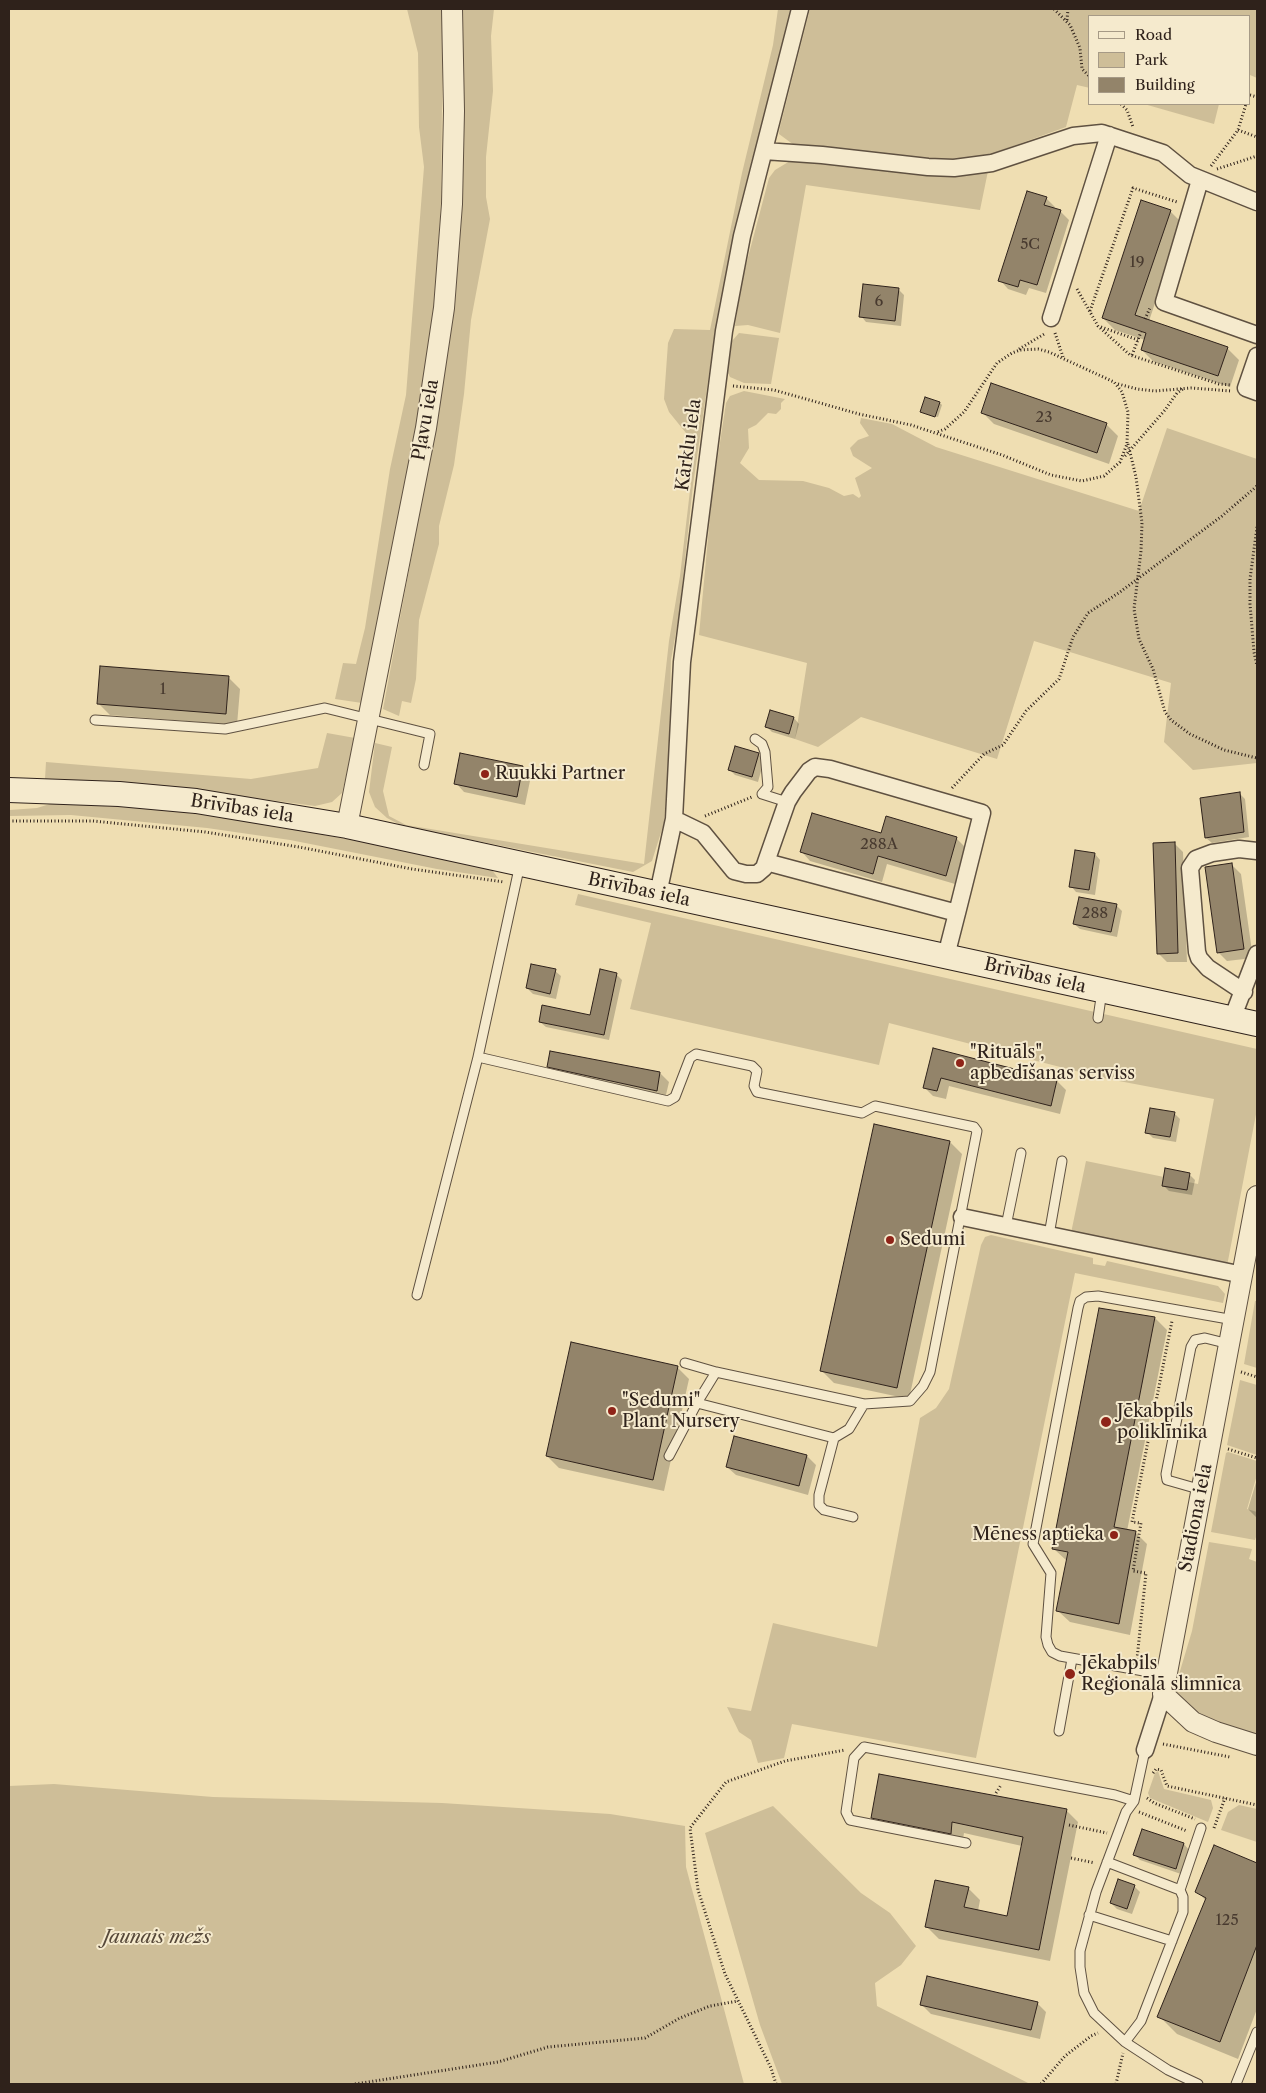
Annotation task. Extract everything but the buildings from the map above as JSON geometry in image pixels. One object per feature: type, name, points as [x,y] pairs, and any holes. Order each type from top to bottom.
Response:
[{"type":"main road","name":"Brīvības iela","points":[[11,791],[119,794],[196,801],[347,826],[518,874],[658,894],[1257,1024]]},
{"type":"street","name":"Pļavu iela","points":[[347,826],[426,428],[444,308],[452,204],[454,111],[452,9]]},
{"type":"street","name":"Kārklu iela","points":[[658,894],[681,822],[682,662],[724,331],[735,271],[800,9]]},
{"type":"street","points":[[764,151],[954,168],[992,163],[1073,136],[1096,133],[1109,135],[1164,153],[1184,171],[1202,177],[1257,202]]},
{"type":"street","points":[[1051,320],[1109,135]]},
{"type":"street","points":[[1202,177],[1164,302],[1257,335]]},
{"type":"street","points":[[1252,390],[1257,356]]},
{"type":"street","points":[[681,822],[703,833],[734,871],[757,874],[764,868],[787,802],[801,779],[811,769],[817,767],[830,769],[982,813],[946,956]]},
{"type":"street","points":[[1244,992],[1208,968],[1199,958],[1190,868],[1196,859],[1212,853],[1239,849],[1257,851]]},
{"type":"street","points":[[766,862],[956,913]]},
{"type":"street","points":[[1232,1019],[1244,992],[1257,954]]},
{"type":"street","name":"Stadiona iela","points":[[1146,1745],[1164,1684],[1257,1196]]},
{"type":"street","points":[[962,1217],[1243,1275]]},
{"type":"street","points":[[1164,1684],[1192,1722],[1257,1745]]},
{"type":"lane","points":[[95,720],[225,729],[325,708],[430,734],[424,765]]},
{"type":"lane","points":[[755,739],[762,744],[764,752],[768,787],[762,794],[787,802]]},
{"type":"lane","points":[[417,1295],[478,1057],[518,874]]},
{"type":"lane","points":[[1098,1018],[1102,991]]},
{"type":"lane","points":[[478,1057],[668,1100],[675,1097],[690,1058],[696,1054],[752,1066],[757,1071],[754,1086],[757,1092],[862,1112],[875,1106],[974,1127],[977,1131],[962,1217],[930,1372],[923,1386],[910,1401],[864,1404],[716,1372],[685,1363]]},
{"type":"lane","points":[[1006,1226],[1021,1153]]},
{"type":"lane","points":[[1049,1235],[1062,1161]]},
{"type":"lane","points":[[1164,1684],[1140,1670],[1072,1659],[1052,1652],[1046,1637],[1051,1573],[1033,1544],[1080,1301],[1086,1297],[1098,1296],[1234,1320]]},
{"type":"lane","points":[[1202,1490],[1167,1480],[1166,1474],[1191,1347],[1195,1340],[1205,1338],[1230,1344]]},
{"type":"lane","points":[[669,1456],[716,1372]]},
{"type":"lane","points":[[697,1403],[834,1438]]},
{"type":"lane","points":[[853,1517],[824,1510],[819,1505],[818,1495],[834,1438],[849,1429],[864,1404]]},
{"type":"lane","points":[[1059,1731],[1072,1659]]},
{"type":"lane","points":[[1146,1745],[1134,1802],[1126,1812],[1106,1864],[1096,1892],[1080,1951],[1084,1993],[1094,2013],[1125,2042],[1168,2070],[1198,2084]]},
{"type":"lane","points":[[966,1843],[861,1824],[850,1820],[846,1812],[854,1758],[864,1747],[1115,1795],[1134,1802]]},
{"type":"lane","points":[[1125,2042],[1141,2022],[1183,1912],[1183,1897],[1180,1890],[1202,1824]]},
{"type":"lane","points":[[1106,1864],[1180,1890]]},
{"type":"lane","points":[[1090,1916],[1172,1941]]},
{"type":"lane","points":[[1236,2084],[1257,2032]]},
{"type":"path","points":[[1054,9],[1068,21]]},
{"type":"path","points":[[1068,9],[1068,21],[1080,48],[1082,69],[1088,75]]},
{"type":"path","points":[[1122,105],[1128,110],[1132,119],[1136,144]]},
{"type":"path","points":[[1202,177],[1238,130],[1246,105]]},
{"type":"path","points":[[1238,130],[1257,136]]},
{"type":"path","points":[[1202,177],[1257,156]]},
{"type":"path","points":[[1090,312],[1133,188],[1192,207]]},
{"type":"path","points":[[1066,269],[1098,326],[1132,355],[1219,384],[1252,390]]},
{"type":"path","points":[[937,432],[945,429],[958,419],[968,408],[992,368],[1004,358],[1047,332],[1051,320]]},
{"type":"path","points":[[1051,320],[1060,353],[1067,361]]},
{"type":"path","points":[[1098,326],[1138,340]]},
{"type":"path","points":[[1132,355],[1141,332]]},
{"type":"path","points":[[1016,351],[1045,350],[1114,382],[1146,390],[1187,388],[1220,392],[1252,390]]},
{"type":"path","points":[[1114,382],[1121,389],[1126,404],[1127,444],[1136,477],[1142,516],[1141,552],[1134,610],[1139,639],[1150,661],[1165,712],[1179,728],[1199,739],[1224,750],[1257,758]]},
{"type":"path","points":[[718,384],[774,390],[859,414],[892,420],[937,432],[1051,475],[1071,480],[1097,479],[1110,472],[1165,410],[1177,393],[1187,388]]},
{"type":"path","points":[[1120,462],[1127,444]]},
{"type":"path","points":[[942,801],[962,776],[984,754],[1003,745],[1026,711],[1059,680],[1073,637],[1086,615],[1222,516],[1257,486]]},
{"type":"path","points":[[1257,527],[1250,579],[1250,604],[1257,666]]},
{"type":"path","points":[[681,822],[762,794]]},
{"type":"path","points":[[9,821],[93,821],[205,832],[299,847],[412,869],[518,874]]},
{"type":"path","points":[[1140,1670],[1137,1661],[1146,1574],[1133,1571],[1141,1523],[1132,1522],[1173,1312]]},
{"type":"path","points":[[1240,1371],[1257,1377]]},
{"type":"path","points":[[1225,1448],[1257,1458]]},
{"type":"path","points":[[1146,1745],[1233,1758]]},
{"type":"path","points":[[776,2084],[771,2068],[725,1974],[698,1890],[690,1828],[726,1782],[785,1761],[864,1747]]},
{"type":"path","points":[[1150,1778],[1156,1769],[1161,1770],[1167,1786],[1257,1805]]},
{"type":"path","points":[[1145,1792],[1147,1798],[1154,1803],[1202,1824],[1215,1827]]},
{"type":"path","points":[[1069,1825],[1117,1835]]},
{"type":"path","points":[[1071,1858],[1106,1864]]},
{"type":"path","points":[[355,2084],[498,2062],[548,2047],[645,2038],[680,2018],[710,2006],[738,2001]]},
{"type":"path","points":[[1040,2084],[1065,2056],[1091,2036],[1110,2028]]},
{"type":"path","points":[[1116,2084],[1125,2042]]},
{"type":"green space","points":[[407,9],[443,9],[441,202],[434,322],[422,405],[362,703],[335,699],[343,663],[356,664],[365,628],[390,469],[406,395],[424,167],[419,127],[418,53]]},
{"type":"green space","points":[[461,9],[494,9],[491,36],[493,91],[486,157],[486,197],[490,219],[471,320],[464,394],[454,465],[439,526],[439,544],[419,620],[416,679],[411,703],[402,701],[399,716],[383,709],[427,474],[447,351]]},
{"type":"green space","points":[[778,9],[792,9],[739,210],[715,332],[693,485],[679,615],[671,660],[669,756],[664,823],[652,861],[633,872],[402,826],[387,818],[375,807],[369,792],[375,743],[392,747],[383,791],[389,816],[406,825],[644,864],[669,641],[680,576],[694,456],[686,433],[669,412],[664,399],[668,343],[674,329],[710,330],[742,173],[773,45]]},
{"type":"green space","points":[[810,9],[1257,9],[1257,78],[1251,75],[1251,15],[1088,15],[1088,88],[1077,85],[1066,127],[991,154],[966,160],[929,161],[794,145],[779,134]]},
{"type":"green space","points":[[1148,105],[1219,105],[1214,124]]},
{"type":"green space","points":[[790,161],[945,176],[988,171],[980,210],[806,185],[780,333],[748,325],[735,326],[742,280],[769,178],[775,170]]},
{"type":"green space","points":[[739,333],[779,338],[771,384],[744,383],[730,377],[727,371],[727,357],[732,341]]},
{"type":"green space","points":[[744,391],[785,399],[781,403],[781,409],[776,414],[768,413],[756,425],[748,429],[749,448],[740,463],[759,480],[803,481],[829,488],[844,496],[853,494],[859,498],[861,496],[855,478],[872,468],[853,456],[850,448],[858,440],[869,436],[860,423],[861,418],[892,424],[936,447],[1139,511],[1167,428],[1257,459],[1257,763],[1193,770],[1164,742],[1171,683],[1034,641],[997,759],[861,717],[818,747],[795,739],[807,663],[699,635],[712,495],[726,403],[730,396]]},
{"type":"green space","points":[[327,733],[355,738],[342,793],[332,802],[315,806],[147,784],[45,779],[46,762],[251,779],[318,768]]},
{"type":"green space","points":[[53,803],[155,809],[221,817],[370,843],[484,866],[492,870],[498,878],[437,869],[290,840],[207,828],[71,815],[10,816],[10,810],[37,808]]},
{"type":"green space","points":[[578,894],[1257,1049],[1257,1109],[1227,1266],[1071,1233],[1086,1161],[1198,1184],[1214,1099],[1103,1078],[889,1023],[879,1065],[630,1009],[651,923],[575,905]]},
{"type":"green space","points":[[991,1235],[1093,1258],[1093,1264],[1105,1266],[1107,1261],[1218,1286],[1225,1294],[1223,1303],[1075,1273],[976,1758],[792,1724],[784,1758],[758,1763],[751,1740],[739,1732],[727,1707],[751,1711],[773,1623],[877,1647],[920,1418],[936,1408],[949,1389],[981,1245],[985,1237]]},
{"type":"green space","points":[[1255,1301],[1257,1301],[1257,1368],[1244,1364]]},
{"type":"green space","points":[[1240,1380],[1257,1385],[1257,1455],[1227,1445]]},
{"type":"green space","points":[[1226,1453],[1257,1461],[1257,1475],[1247,1509],[1257,1512],[1257,1534],[1255,1540],[1211,1532]]},
{"type":"green space","points":[[1209,1542],[1252,1549],[1249,1559],[1257,1562],[1257,1735],[1196,1715],[1177,1698],[1174,1691],[1192,1631]]},
{"type":"green space","points":[[1158,1771],[1164,1789],[1211,1800],[1213,1808],[1208,1822],[1150,1798],[1148,1793],[1155,1773]]},
{"type":"green space","name":"Jaunais mežs","points":[[54,1784],[213,1797],[442,1803],[610,1814],[685,1826],[686,1867],[744,2084],[9,2084],[9,1786]]},
{"type":"green space","points":[[1239,1805],[1257,1809],[1257,1842],[1221,1830],[1228,1812]]},
{"type":"green space","points":[[773,1806],[861,1893],[890,1913],[916,1946],[901,1965],[875,1983],[877,2006],[1030,2084],[782,2084],[760,2025],[705,1833]]},
{"type":"place","name":"Ruukki Partner","points":[[485,774]]},
{"type":"place","name":"\"Rituāls\", apbedīšanas serviss","points":[[960,1063]]},
{"type":"place","name":"Sedumi","points":[[890,1240]]},
{"type":"place","name":"\"Sedumi\" Plant Nursery","points":[[612,1411]]},
{"type":"place","name":"Jēkabpils poliklīnika","points":[[1106,1422]]},
{"type":"place","name":"Mēness aptieka","points":[[1114,1535]]},
{"type":"place","name":"Jēkabpils Reģionālā slimnīca","points":[[1070,1674]]}]
